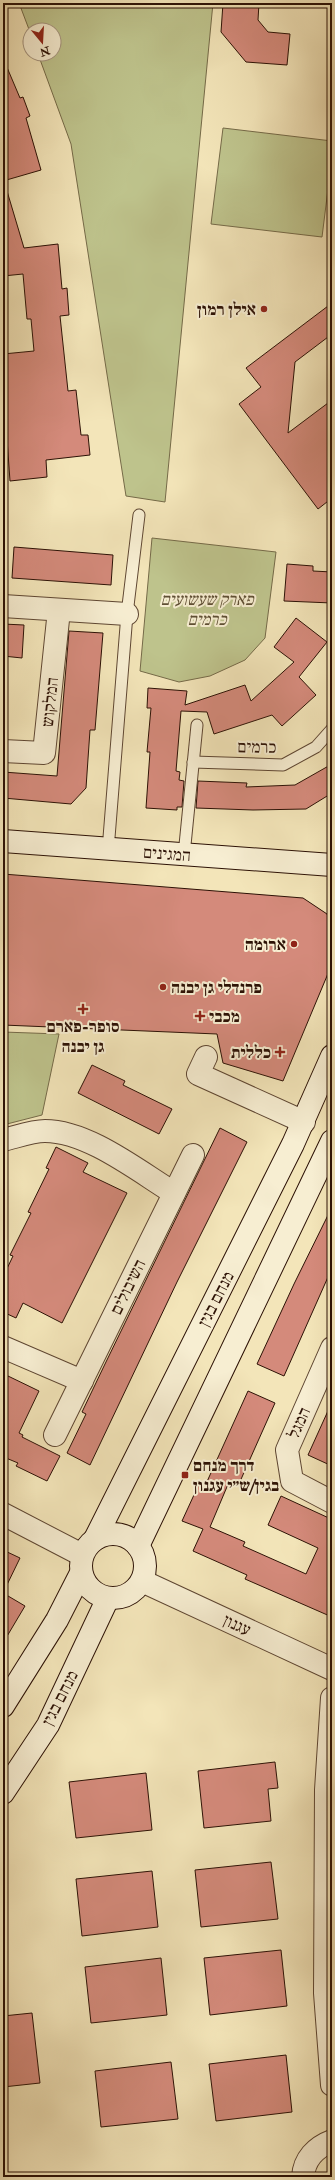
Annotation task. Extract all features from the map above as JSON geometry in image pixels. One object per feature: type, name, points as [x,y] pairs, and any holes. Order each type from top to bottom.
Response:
[{"type":"street","points":[[3,606],[127,614]]},
{"type":"street","name":"המלקוש","points":[[3,751],[44,753],[59,610]]},
{"type":"street","name":"המגינים","points":[[3,841],[108,850],[332,865]]},
{"type":"street","name":"מנחם בגין","points":[[3,1706],[57,1620],[86,1556],[304,1122],[332,1056]]},
{"type":"street","points":[[206,1057],[198,1074],[304,1122]]},
{"type":"street","points":[[3,1140],[44,1131],[67,1133],[91,1142],[174,1193]]},
{"type":"street","name":"מנחם בגין","points":[[138,1546],[332,1141]]},
{"type":"street","name":"השיבולים","points":[[55,1435],[193,1155]]},
{"type":"street","points":[[3,1347],[82,1381]]},
{"type":"street","name":"המגל","points":[[332,1348],[287,1450],[292,1481],[332,1502]]},
{"type":"street","points":[[3,1514],[86,1556]]},
{"type":"street","points":[[115,1534],[126,1536],[138,1546],[145,1560],[145,1570],[142,1581],[135,1590],[126,1596],[108,1598],[95,1594],[87,1586],[86,1556],[105,1535],[115,1534]]},
{"type":"street","name":"עגנון","points":[[142,1581],[332,1669]]},
{"type":"street","name":"מנחם בגין","points":[[3,1793],[48,1725],[108,1598]]},
{"type":"street","points":[[332,1698],[330,1706],[326,1790],[329,1920],[325,1993],[332,2085]]},
{"type":"street","points":[[303,2177],[310,2156],[319,2147],[332,2141]]},
{"type":"lane","points":[[108,850],[127,614],[139,515]]},
{"type":"lane","points":[[184,855],[197,725]]},
{"type":"lane","name":"כרמים","points":[[193,762],[283,765],[316,747],[332,729]]},
{"type":"green space","points":[[19,3],[213,3],[165,502],[126,496],[71,144],[41,62],[62,62],[62,22],[26,22]]},
{"type":"green space","points":[[223,128],[332,141],[332,157],[322,237],[211,224]]},
{"type":"green space","name":"פארק שעשועים כרמים","points":[[152,538],[276,552],[265,638],[245,660],[210,676],[179,682],[140,671]]},
{"type":"green space","points":[[3,1032],[59,1034],[42,1115],[3,1125]]},
{"type":"building","points":[[223,3],[259,3],[258,20],[268,32],[290,34],[287,65],[246,62],[221,32]]},
{"type":"building","points":[[3,58],[20,98],[23,97],[30,116],[26,118],[41,170],[3,181]]},
{"type":"building","points":[[7,191],[24,248],[58,244],[62,289],[67,288],[69,315],[60,316],[68,391],[76,390],[81,435],[88,435],[90,455],[46,460],[47,477],[10,481],[4,397],[3,354],[34,351],[31,319],[27,319],[23,274],[3,276],[3,192]]},
{"type":"building","points":[[332,303],[332,334],[295,362],[288,433],[332,400],[332,498],[318,509],[239,404],[261,387],[246,368]]},
{"type":"building","points":[[14,547],[113,555],[111,585],[12,578]]},
{"type":"building","points":[[287,564],[313,566],[313,571],[332,572],[332,603],[284,601]]},
{"type":"building","points":[[296,618],[327,642],[299,677],[316,695],[282,726],[272,715],[214,734],[207,712],[181,711],[176,771],[180,772],[179,780],[184,781],[182,807],[177,807],[177,810],[146,808],[150,752],[147,752],[151,708],[147,708],[148,688],[187,691],[185,705],[245,685],[251,701],[294,662],[274,647]]},
{"type":"building","points":[[3,624],[24,625],[22,658],[3,656]]},
{"type":"building","points":[[69,631],[103,633],[95,730],[90,730],[86,788],[71,804],[3,798],[3,772],[57,776]]},
{"type":"building","points":[[332,764],[332,793],[306,809],[253,810],[196,808],[198,781],[247,783],[246,787],[295,785]]},
{"type":"building","name":"פרנדלי גן יבנה","points":[[3,874],[303,898],[327,914],[332,925],[332,964],[283,1081],[223,1063],[217,1034],[3,1025]]},
{"type":"building","points":[[92,1065],[125,1081],[123,1085],[172,1109],[159,1134],[78,1093]]},
{"type":"building","points":[[220,1128],[247,1142],[177,1282],[90,1465],[67,1453],[86,1414],[82,1412]]},
{"type":"building","points":[[56,1147],[88,1163],[83,1172],[127,1193],[62,1323],[23,1303],[16,1318],[3,1312],[3,1277],[13,1256],[10,1255],[31,1213],[28,1212],[49,1169],[46,1168]]},
{"type":"building","points":[[332,1207],[332,1279],[328,1277],[284,1376],[257,1364]]},
{"type":"building","points":[[8,1376],[39,1391],[19,1433],[23,1435],[22,1437],[60,1456],[47,1481],[16,1466],[18,1463],[6,1458],[3,1465],[3,1385]]},
{"type":"building","points":[[248,1391],[275,1403],[238,1486],[229,1482],[210,1527],[245,1542],[243,1546],[306,1574],[318,1548],[268,1525],[281,1496],[331,1519],[332,1517],[332,1617],[245,1579],[247,1575],[193,1551],[203,1529],[182,1521],[199,1484],[205,1486]]},
{"type":"building","points":[[332,1402],[332,1466],[308,1455]]},
{"type":"building","points":[[3,1550],[20,1558],[3,1593]]},
{"type":"building","points":[[3,1593],[25,1606],[3,1643]]},
{"type":"building","points":[[275,1762],[278,1788],[268,1789],[271,1821],[204,1828],[198,1771]]},
{"type":"building","points":[[146,1773],[152,1830],[76,1838],[69,1782]]},
{"type":"building","points":[[271,1862],[278,1919],[201,1927],[195,1870]]},
{"type":"building","points":[[152,1871],[158,1927],[82,1936],[76,1879]]},
{"type":"building","points":[[281,1950],[287,2006],[210,2015],[204,1958]]},
{"type":"building","points":[[161,1958],[167,2015],[91,2023],[85,1967]]},
{"type":"building","points":[[32,2013],[40,2083],[3,2087],[3,2016]]},
{"type":"building","points":[[286,2055],[292,2112],[216,2121],[209,2064]]},
{"type":"building","points":[[171,2062],[178,2119],[101,2127],[95,2071]]},
{"type":"place","name":"אילן רמון","points":[[264,309]]},
{"type":"place","name":"ארומה","points":[[294,944]]},
{"type":"place","name":"פרנדלי גן יבנה","points":[[163,987]]},
{"type":"place","name":"סופר-פארם גן יבנה","points":[[83,1009]]},
{"type":"place","name":"מכבי","points":[[200,1016]]},
{"type":"place","name":"כללית","points":[[280,1052]]},
{"type":"place","name":"דרך מנחם בגין/ש״י עגנון","points":[[185,1475]]}]
